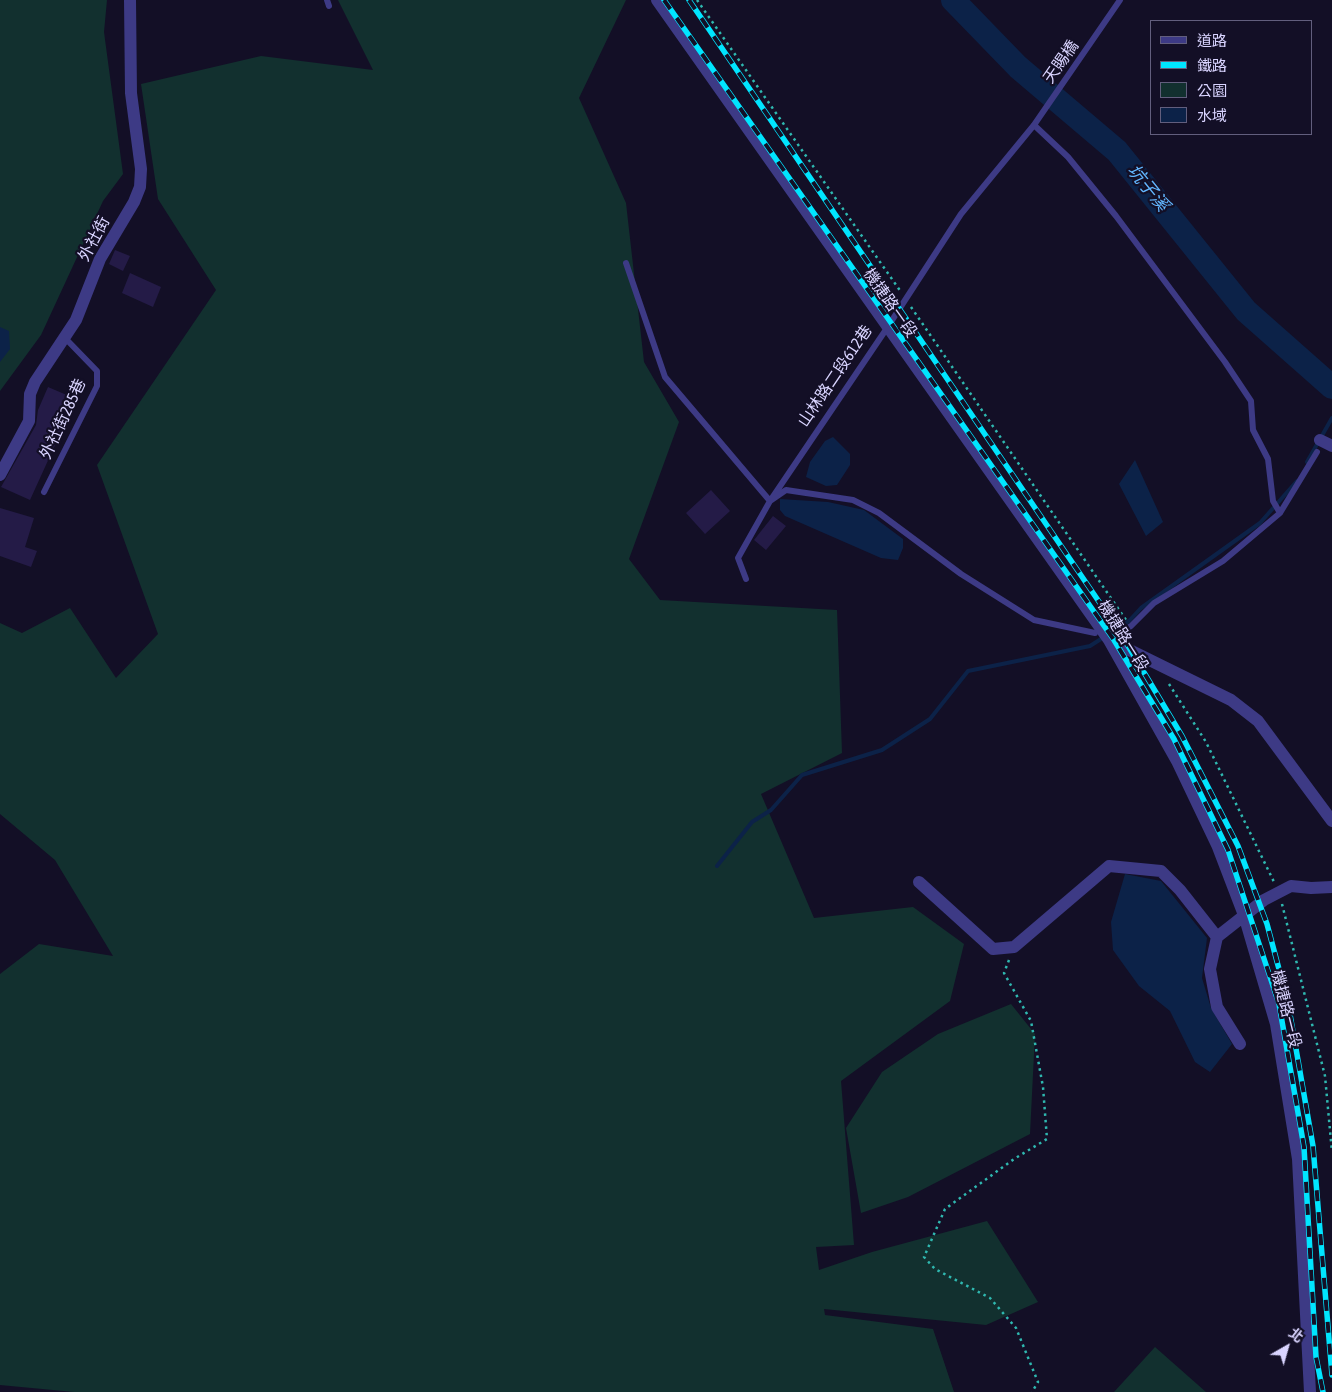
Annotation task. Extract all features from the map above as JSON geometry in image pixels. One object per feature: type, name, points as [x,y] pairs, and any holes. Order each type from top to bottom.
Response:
[{"type":"street","name":"外社街","points":[[0,475],[29,421],[30,394],[35,382],[76,320],[100,259],[134,202],[140,187],[141,169],[131,93],[130,0]]},
{"type":"street","name":"機捷路一段","points":[[657,0],[888,327],[1098,630],[1109,639],[1181,770],[1218,847],[1244,915],[1276,1024],[1298,1159],[1310,1392]]},
{"type":"street","points":[[1318,446],[1332,446]]},
{"type":"street","points":[[1109,639],[1232,700],[1258,721],[1332,821]]},
{"type":"street","points":[[919,882],[993,949],[1014,947],[1109,866],[1161,871],[1180,890],[1217,937]]},
{"type":"street","points":[[1240,1044],[1217,1007],[1210,969],[1217,937],[1244,915],[1291,886],[1311,888],[1332,887]]},
{"type":"lane","name":"天賜橋","points":[[1034,125],[1120,0]]},
{"type":"lane","name":"山林路二段612巷","points":[[746,579],[738,558],[770,501],[888,327],[961,214],[1034,125]]},
{"type":"lane","points":[[1034,125],[1068,157],[1116,216],[1225,362],[1251,401],[1253,430],[1268,459],[1273,501],[1280,513]]},
{"type":"lane","points":[[626,263],[666,377],[770,501],[786,490],[852,500],[879,513],[961,574],[1034,620],[1098,630]]},
{"type":"lane","name":"外社街285巷","points":[[44,492],[97,386],[97,371],[65,338]]},
{"type":"lane","points":[[1109,639],[1131,626],[1154,603],[1223,561],[1280,513],[1318,446]]},
{"type":"path","name":"機捷路一段","points":[[1156,663],[1206,742],[1279,892],[1325,1076],[1332,1152]]},
{"type":"path","points":[[1014,947],[1004,973],[1031,1021],[1043,1087],[1047,1139],[1014,1159],[945,1209],[924,1257],[935,1269],[990,1298],[1016,1328],[1038,1382],[1032,1392]]},
{"type":"green space","points":[[0,0],[107,0],[104,32],[123,174],[103,201],[41,335],[0,391]]},
{"type":"green space","points":[[338,0],[626,0],[579,98],[626,203],[644,362],[679,422],[629,559],[660,600],[837,610],[842,753],[761,794],[814,918],[913,907],[964,944],[950,1001],[841,1081],[854,1245],[816,1247],[819,1270],[872,1252],[987,1221],[1038,1302],[986,1325],[824,1309],[825,1315],[933,1329],[954,1392],[74,1392],[0,1385],[0,974],[39,944],[113,956],[55,860],[0,814],[0,623],[22,633],[70,608],[116,678],[158,634],[97,465],[216,290],[158,199],[141,84],[261,56],[373,70]]},
{"type":"green space","points":[[1011,1004],[1035,1034],[1030,1134],[908,1197],[861,1213],[846,1128],[882,1072],[938,1034]]},
{"type":"green space","points":[[1155,1347],[1206,1392],[1114,1392]]},
{"type":"water","points":[[0,327],[9,331],[10,349],[0,362]]},
{"type":"water","points":[[833,437],[850,454],[850,465],[837,485],[826,486],[806,477],[810,462],[825,441]]},
{"type":"water","points":[[1135,460],[1163,522],[1146,536],[1119,484]]},
{"type":"water","points":[[780,499],[828,502],[864,510],[903,539],[903,548],[898,560],[881,558],[785,516],[780,510]]},
{"type":"water","points":[[1125,874],[1161,881],[1207,938],[1202,978],[1211,1008],[1232,1044],[1210,1072],[1195,1062],[1170,1011],[1139,986],[1113,950],[1111,922]]},
{"type":"building","points":[[115,250],[130,256],[123,271],[109,264]]},
{"type":"building","points":[[130,273],[161,287],[153,307],[122,293]]},
{"type":"building","points":[[48,387],[76,399],[30,500],[1,487],[36,425],[38,410]]},
{"type":"building","points":[[711,490],[730,511],[705,534],[686,513]]},
{"type":"building","points":[[0,508],[34,518],[25,547],[37,551],[31,567],[0,556]]},
{"type":"building","points":[[773,516],[786,526],[766,550],[754,540]]},
{"type":"waterway","name":"坑子溪","points":[[953,0],[1018,67],[1117,151],[1246,311],[1332,387]]},
{"type":"waterway","points":[[1307,462],[1332,418]]},
{"type":"waterway","points":[[717,866],[752,822],[771,810],[802,775],[882,750],[930,719],[968,671],[1090,646],[1129,621],[1141,608],[1260,523],[1297,481]]},
{"type":"railway","points":[[664,0],[1114,640],[1174,739],[1228,850],[1279,1004],[1304,1147],[1316,1357],[1323,1392]]},
{"type":"railway","points":[[689,0],[1121,634],[1182,736],[1238,846],[1267,924],[1288,1003],[1313,1146],[1332,1375]]}]
